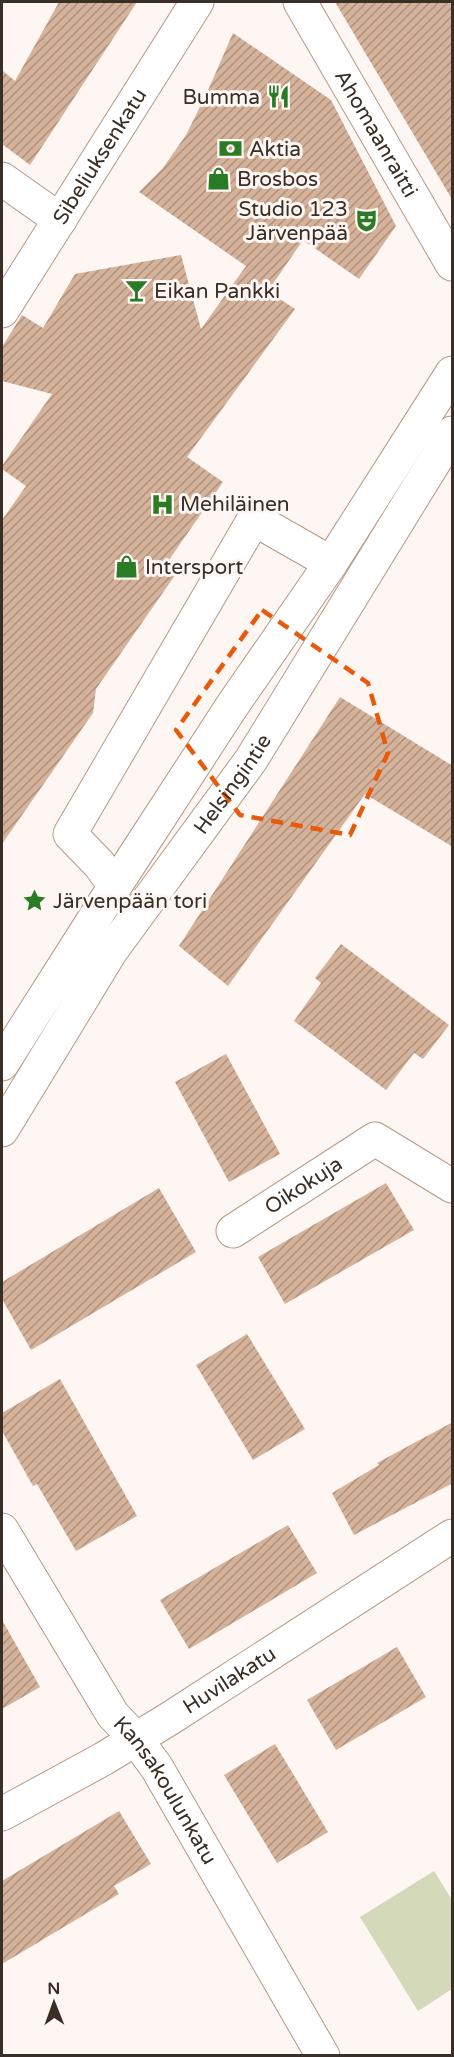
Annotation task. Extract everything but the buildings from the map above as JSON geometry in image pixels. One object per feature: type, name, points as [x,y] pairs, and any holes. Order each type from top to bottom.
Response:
[{"type":"street","name":"Sibeliuksenkatu","points":[[2,311],[197,2]]},
{"type":"street","name":"Ahomaanraitti","points":[[300,2],[453,264]]},
{"type":"street","points":[[2,179],[60,220]]},
{"type":"street","name":"Helsingintie","points":[[2,1064],[232,706],[331,563],[453,373]]},
{"type":"street","name":"Helsingintie","points":[[2,1130],[111,951],[251,760],[453,433]]},
{"type":"street","points":[[115,886],[99,864],[70,834],[254,519],[331,563]]},
{"type":"street","name":"Oikokuja","points":[[233,1231],[375,1139],[453,1186]]},
{"type":"street","name":"Kansakoulunkatu","points":[[2,1530],[113,1715],[136,1739],[158,1768],[322,2055]]},
{"type":"street","name":"Huvilakatu","points":[[2,1814],[136,1739],[453,1536]]},
{"type":"highlighted area","points":[[262,610],[368,683],[388,753],[350,835],[240,815],[176,730]]},
{"type":"green space","points":[[434,1871],[452,1900],[452,1989],[418,2011],[360,1917]]},
{"type":"place","name":"Bumma","points":[[278,97]]},
{"type":"place","name":"Aktia","points":[[231,149]]},
{"type":"place","name":"Brosbos","points":[[219,179]]},
{"type":"place","name":"Studio 123 Järvenpää","points":[[366,221]]},
{"type":"place","name":"Eikan Pankki","points":[[136,291]]},
{"type":"place","name":"Mehiläinen","points":[[162,504]]},
{"type":"place","name":"Intersport","points":[[127,567]]},
{"type":"place","name":"Järvenpään tori","points":[[35,901]]}]
